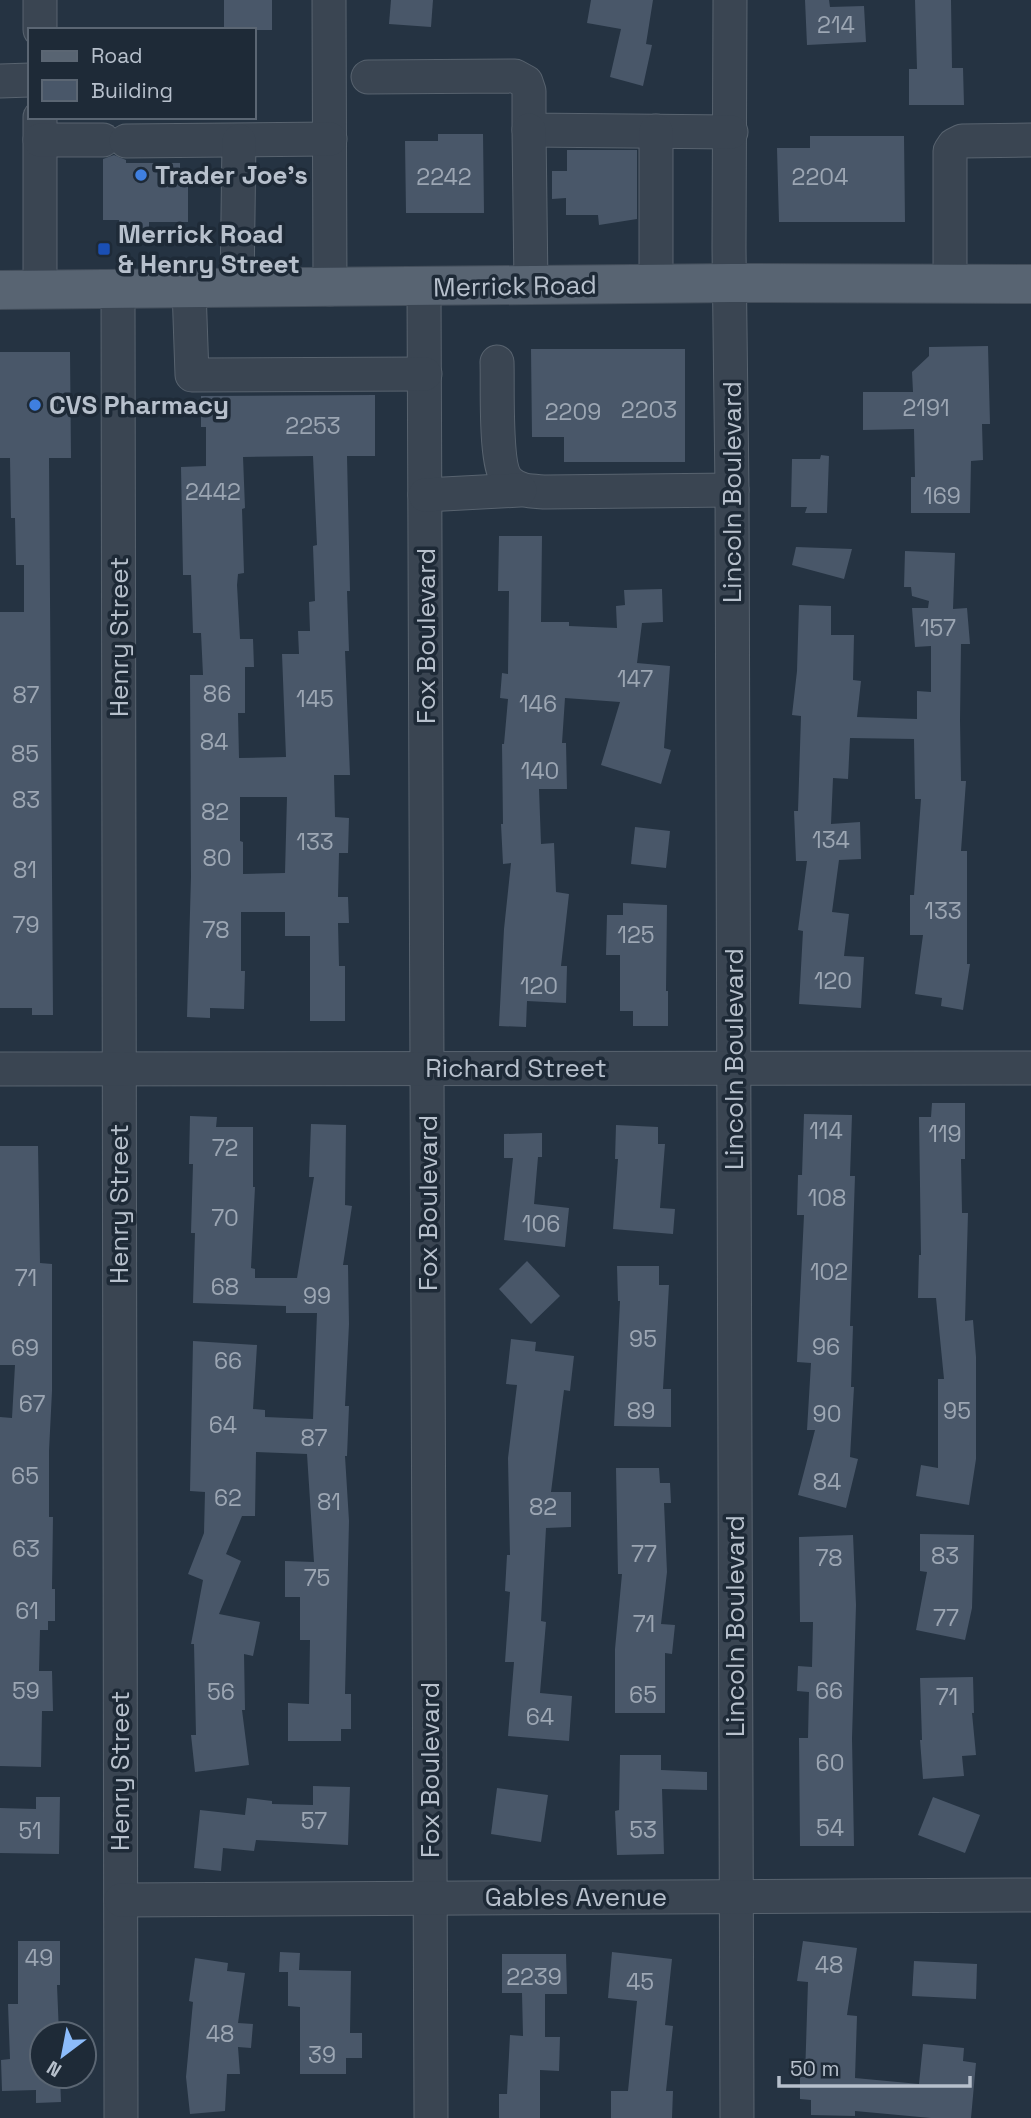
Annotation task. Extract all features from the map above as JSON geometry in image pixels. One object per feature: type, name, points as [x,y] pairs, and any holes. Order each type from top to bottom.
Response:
[{"type":"main road","name":"Merrick Road","points":[[0,290],[330,289],[731,283],[1031,284]]},
{"type":"street","points":[[40,0],[40,28]]},
{"type":"street","points":[[330,0],[330,289]]},
{"type":"street","name":"Lincoln Boulevard","points":[[730,0],[737,2118]]},
{"type":"street","points":[[368,77],[515,76],[526,82],[529,91],[531,286]]},
{"type":"street","points":[[0,81],[28,80]]},
{"type":"street","points":[[164,119],[191,141]]},
{"type":"street","points":[[529,130],[731,132]]},
{"type":"street","points":[[656,131],[656,284]]},
{"type":"street","points":[[40,290],[79,133],[191,141],[330,139]]},
{"type":"street","points":[[950,283],[950,152],[954,145],[962,141],[1031,139]]},
{"type":"street","points":[[237,289],[239,141]]},
{"type":"street","name":"Fox Boulevard","points":[[424,287],[431,2118]]},
{"type":"street","name":"Henry Street","points":[[118,289],[121,2118]]},
{"type":"street","points":[[188,289],[191,375],[425,374]]},
{"type":"street","points":[[497,362],[500,462],[506,480],[520,490]]},
{"type":"street","points":[[425,495],[520,490],[732,490]]},
{"type":"street","name":"Richard Street","points":[[0,1069],[1031,1068]]},
{"type":"street","name":"Gables Avenue","points":[[121,1900],[1031,1895]]},
{"type":"building","points":[[224,0],[272,0],[272,30],[224,28]]},
{"type":"building","points":[[391,0],[433,0],[431,27],[389,24]]},
{"type":"building","points":[[591,0],[653,0],[646,44],[652,45],[643,86],[610,77],[621,29],[587,23]]},
{"type":"building","points":[[805,0],[829,0],[830,7],[864,6],[866,42],[807,45]]},
{"type":"building","points":[[915,0],[951,0],[952,68],[963,68],[964,105],[909,105],[909,69],[917,69]]},
{"type":"building","points":[[438,134],[483,134],[484,213],[406,213],[405,141],[438,141]]},
{"type":"building","points":[[810,136],[904,136],[905,222],[779,222],[777,148],[810,148]]},
{"type":"building","points":[[567,150],[637,150],[637,219],[599,225],[598,215],[566,215],[566,198],[552,199],[552,171],[567,171]]},
{"type":"building","name":"Trader Joe's","points":[[114,155],[126,160],[126,163],[180,163],[180,187],[188,187],[188,222],[149,222],[149,231],[119,230],[119,220],[103,220],[103,159]]},
{"type":"building","points":[[988,346],[990,424],[982,424],[983,460],[971,461],[970,513],[911,513],[911,477],[915,477],[914,429],[863,430],[863,392],[913,392],[912,372],[929,356],[929,347]]},
{"type":"building","points":[[531,349],[685,349],[685,462],[564,462],[564,437],[532,437]]},
{"type":"building","points":[[0,352],[70,352],[71,458],[49,458],[53,1015],[32,1015],[32,1008],[0,1008],[0,612],[24,612],[24,565],[16,565],[15,518],[11,518],[10,458],[0,458]]},
{"type":"building","points":[[375,395],[375,456],[347,456],[350,591],[347,591],[349,651],[345,651],[350,775],[334,775],[335,817],[349,818],[348,853],[339,853],[338,897],[348,897],[349,923],[338,923],[339,966],[345,966],[345,1021],[310,1021],[310,936],[285,936],[285,912],[241,912],[241,971],[245,971],[244,1009],[210,1008],[210,1018],[187,1017],[191,877],[190,675],[203,675],[201,633],[193,633],[191,575],[183,575],[181,467],[206,466],[206,427],[201,427],[201,396]],"holes":[[[313,456],[317,545],[313,546],[315,601],[309,602],[310,631],[298,631],[299,654],[282,654],[286,757],[239,758],[238,713],[245,713],[245,667],[254,667],[253,639],[240,639],[237,585],[238,574],[244,573],[243,457]],[[240,797],[287,797],[285,873],[243,874]]]},
{"type":"building","points":[[821,455],[829,456],[827,513],[805,513],[807,507],[791,507],[792,459],[820,459]]},
{"type":"building","points":[[499,536],[542,536],[541,622],[569,622],[569,626],[617,628],[616,606],[625,605],[624,590],[662,589],[663,622],[642,623],[637,663],[670,666],[664,748],[671,750],[661,784],[601,765],[620,702],[565,698],[562,743],[566,743],[567,789],[539,789],[541,844],[554,843],[556,892],[569,894],[561,966],[567,966],[566,1003],[527,1001],[526,1027],[499,1026],[504,929],[511,863],[503,864],[501,824],[502,744],[508,699],[500,698],[502,673],[508,674],[509,591],[498,591]]},
{"type":"building","points":[[796,547],[852,549],[844,579],[792,565]]},
{"type":"building","points":[[905,551],[955,553],[953,609],[967,608],[970,644],[961,644],[961,781],[966,781],[961,851],[967,851],[967,964],[970,964],[963,1010],[941,1006],[942,998],[915,994],[923,935],[910,935],[910,895],[914,895],[921,799],[915,799],[914,739],[850,738],[848,779],[833,778],[831,824],[860,822],[861,859],[839,860],[832,912],[849,914],[844,956],[864,957],[861,1008],[799,1004],[803,931],[798,930],[807,861],[796,861],[794,811],[798,811],[801,716],[792,715],[797,671],[799,605],[831,606],[831,635],[854,635],[853,680],[861,681],[857,717],[917,719],[917,691],[931,692],[931,646],[915,647],[912,608],[928,608],[929,601],[912,596],[911,587],[904,587]]},
{"type":"building","points":[[635,827],[670,831],[666,868],[631,864]]},
{"type":"building","points":[[623,903],[667,905],[668,1026],[633,1026],[633,1011],[620,1011],[620,955],[606,955],[607,915],[623,915]]},
{"type":"building","points":[[932,1103],[965,1103],[965,1159],[961,1159],[962,1213],[968,1213],[965,1321],[973,1320],[976,1357],[976,1459],[969,1505],[916,1496],[921,1465],[938,1468],[938,1379],[944,1379],[936,1298],[918,1298],[921,1255],[919,1117],[931,1117]]},
{"type":"building","points":[[804,1114],[852,1115],[850,1176],[855,1176],[850,1326],[853,1326],[851,1387],[854,1387],[850,1457],[858,1459],[846,1508],[798,1495],[815,1430],[807,1430],[811,1363],[797,1362],[804,1215],[797,1215],[798,1175],[802,1175]]},
{"type":"building","points":[[190,1116],[217,1117],[216,1127],[253,1127],[255,1187],[251,1268],[255,1269],[255,1278],[297,1278],[314,1177],[309,1177],[311,1124],[346,1125],[345,1205],[352,1206],[343,1265],[348,1265],[349,1324],[345,1406],[349,1406],[345,1456],[349,1521],[345,1694],[351,1694],[351,1729],[341,1729],[341,1741],[288,1741],[288,1703],[309,1704],[310,1640],[300,1640],[300,1597],[285,1597],[285,1561],[314,1562],[307,1454],[256,1452],[255,1516],[242,1516],[226,1554],[241,1561],[219,1614],[260,1622],[253,1656],[244,1654],[245,1710],[242,1710],[249,1765],[195,1772],[191,1735],[196,1735],[194,1644],[191,1644],[203,1580],[188,1574],[204,1533],[205,1492],[190,1491],[193,1341],[257,1345],[253,1409],[265,1410],[265,1417],[313,1419],[317,1313],[286,1313],[286,1306],[193,1303],[195,1233],[191,1233],[193,1164],[189,1164]]},
{"type":"building","points":[[616,1125],[658,1127],[658,1144],[665,1144],[660,1208],[675,1209],[673,1234],[613,1229],[618,1159],[615,1159]]},
{"type":"building","points":[[542,1133],[542,1157],[538,1157],[534,1204],[569,1208],[565,1247],[504,1240],[513,1158],[504,1158],[504,1134]]},
{"type":"building","points":[[0,1146],[38,1146],[40,1263],[52,1264],[49,1517],[53,1517],[52,1589],[55,1589],[55,1621],[48,1621],[48,1630],[40,1630],[39,1671],[52,1671],[53,1711],[42,1711],[41,1767],[0,1766],[0,1417],[12,1418],[15,1365],[0,1365]]},
{"type":"building","points":[[527,1261],[560,1296],[531,1324],[499,1289]]},
{"type":"building","points":[[617,1266],[659,1266],[659,1285],[669,1285],[663,1389],[671,1389],[671,1427],[614,1426],[620,1301]]},
{"type":"building","points":[[511,1339],[536,1342],[535,1351],[574,1356],[570,1391],[564,1390],[551,1492],[571,1492],[571,1527],[546,1528],[541,1621],[546,1622],[540,1693],[572,1696],[569,1741],[508,1736],[514,1662],[505,1662],[510,1592],[505,1591],[507,1555],[510,1555],[508,1458],[517,1385],[506,1384]]},
{"type":"building","points":[[616,1468],[659,1468],[660,1483],[670,1483],[671,1503],[664,1503],[667,1572],[661,1624],[675,1625],[672,1654],[665,1653],[665,1713],[615,1713],[615,1649],[622,1574],[618,1574]]},
{"type":"building","points":[[920,1534],[974,1535],[972,1608],[965,1640],[916,1630],[927,1572],[920,1571]]},
{"type":"building","points":[[853,1535],[856,1605],[852,1738],[854,1846],[800,1846],[799,1738],[808,1738],[809,1692],[797,1691],[798,1666],[812,1667],[813,1622],[800,1622],[799,1537]]},
{"type":"building","points":[[973,1677],[972,1713],[976,1755],[962,1756],[964,1776],[923,1779],[920,1678]]},
{"type":"building","points":[[620,1755],[661,1755],[661,1770],[707,1772],[707,1790],[662,1789],[664,1854],[617,1855],[615,1811],[619,1810]]},
{"type":"building","points":[[313,1786],[350,1787],[348,1845],[256,1840],[254,1851],[223,1848],[221,1871],[194,1868],[200,1810],[245,1815],[247,1798],[272,1801],[272,1804],[313,1805]]},
{"type":"building","points":[[497,1788],[548,1795],[541,1842],[491,1834]]},
{"type":"building","points":[[36,1797],[60,1797],[59,1854],[0,1853],[0,1808],[36,1809]]},
{"type":"building","points":[[933,1797],[980,1815],[965,1853],[918,1835]]},
{"type":"building","points":[[18,1941],[60,1941],[60,1985],[57,1985],[58,2020],[28,2020],[28,2090],[36,2090],[2,2091],[1,2060],[10,2059],[8,2004],[18,2004]]},
{"type":"building","points":[[803,1941],[857,1948],[847,2015],[857,2016],[855,2078],[919,2084],[923,2044],[964,2048],[963,2061],[976,2063],[971,2118],[931,2118],[855,2111],[855,2116],[811,2115],[811,2100],[800,2099],[800,2077],[805,2077],[808,1982],[797,1981]]},
{"type":"building","points":[[280,1952],[300,1953],[299,1970],[351,1971],[350,2033],[362,2033],[362,2058],[346,2058],[346,2074],[300,2074],[300,2007],[288,2006],[288,1972],[279,1972]]},
{"type":"building","points":[[612,1952],[672,1959],[665,2025],[673,2026],[666,2091],[673,2091],[672,2118],[611,2118],[611,2091],[628,2091],[637,2001],[608,1998]]},
{"type":"building","points":[[502,1954],[566,1954],[567,1994],[545,1994],[545,2037],[560,2037],[559,2071],[540,2070],[540,2118],[499,2118],[499,2094],[507,2094],[510,2035],[523,2036],[522,1993],[502,1993]]},
{"type":"building","points":[[195,1958],[228,1963],[227,1971],[245,1973],[238,2023],[253,2024],[251,2048],[238,2047],[240,2074],[227,2074],[225,2111],[190,2114],[186,2077],[193,2002],[189,2001]]},
{"type":"building","points":[[914,1961],[977,1964],[976,1999],[912,1996]]},
{"type":"building","points":[[36,2090],[61,2090],[61,2102],[36,2103]]},
{"type":"place","name":"Trader Joe's","points":[[141,175]]},
{"type":"place","name":"Merrick Road & Henry Street","points":[[104,249]]},
{"type":"place","name":"CVS Pharmacy","points":[[35,405]]}]
